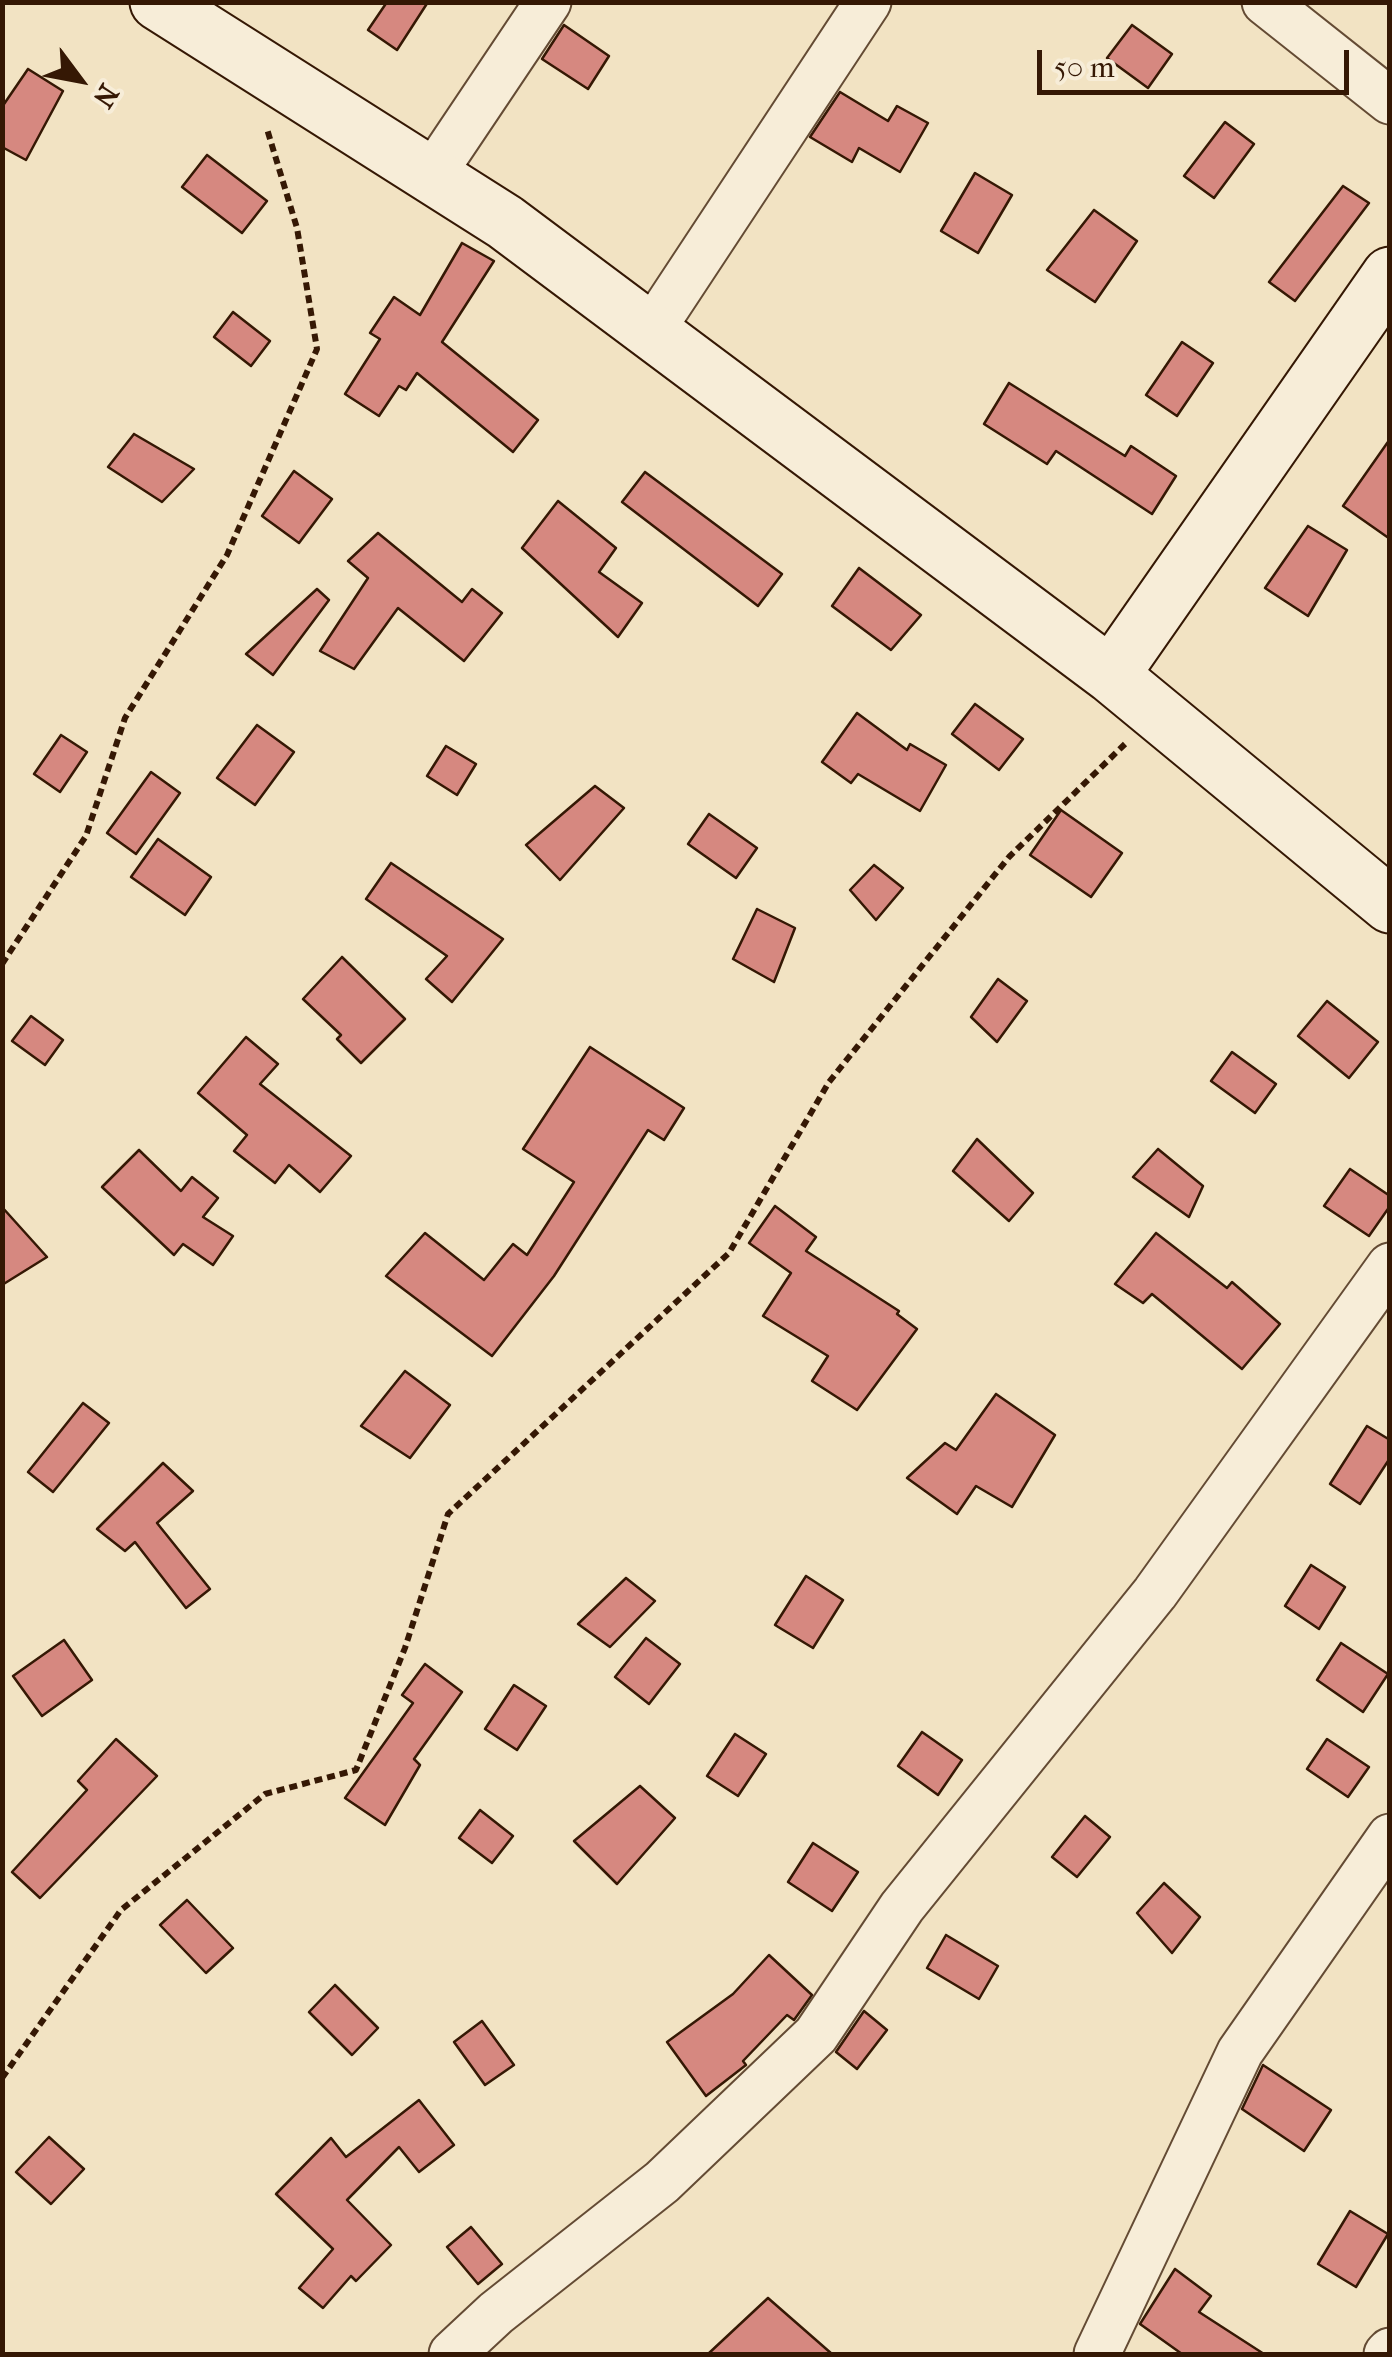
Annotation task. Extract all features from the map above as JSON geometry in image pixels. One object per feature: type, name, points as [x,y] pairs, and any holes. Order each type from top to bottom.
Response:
[{"type":"street","points":[[158,2],[505,222],[1110,675],[1390,905]]},
{"type":"street","points":[[432,175],[548,2]]},
{"type":"street","points":[[651,331],[868,2]]},
{"type":"street","points":[[1265,2],[1390,101]]},
{"type":"street","points":[[1110,675],[1390,275]]},
{"type":"street","points":[[452,2354],[496,2313],[662,2182],[816,2035],[902,1907],[1155,1593],[1390,1266]]},
{"type":"street","points":[[1097,2354],[1240,2052],[1390,1836]]},
{"type":"path","points":[[2,964],[86,836],[125,718],[227,555],[317,349],[297,228],[246,58]]},
{"type":"path","points":[[2,2078],[122,1910],[265,1794],[356,1770],[406,1648],[448,1514],[729,1254],[828,1082],[1009,857],[1157,713]]},
{"type":"building","points":[[387,2],[428,2],[397,50],[368,30]]},
{"type":"building","points":[[564,25],[609,56],[588,89],[542,59]]},
{"type":"building","points":[[1132,25],[1172,54],[1148,88],[1107,58]]},
{"type":"building","points":[[28,69],[63,91],[26,160],[2,147],[2,107]]},
{"type":"building","points":[[840,92],[888,121],[897,106],[928,123],[900,172],[859,148],[852,162],[810,137]]},
{"type":"building","points":[[1225,122],[1254,144],[1214,198],[1184,176]]},
{"type":"building","points":[[207,155],[267,201],[242,233],[182,187]]},
{"type":"building","points":[[975,173],[1012,195],[978,253],[941,231]]},
{"type":"building","points":[[1343,186],[1369,203],[1295,301],[1269,282]]},
{"type":"building","points":[[1094,210],[1137,241],[1095,302],[1047,270]]},
{"type":"building","points":[[462,243],[494,261],[442,342],[538,420],[513,452],[417,373],[406,390],[399,386],[379,416],[345,394],[380,339],[370,333],[394,297],[420,315]]},
{"type":"building","points":[[233,312],[270,341],[251,366],[214,337]]},
{"type":"building","points":[[1182,342],[1213,363],[1177,416],[1146,395]]},
{"type":"building","points":[[1009,383],[1125,456],[1131,446],[1176,476],[1152,514],[1056,451],[1047,464],[984,424]]},
{"type":"building","points":[[134,434],[194,469],[162,502],[108,467]]},
{"type":"building","points":[[1390,439],[1390,539],[1343,506]]},
{"type":"building","points":[[294,471],[332,499],[299,543],[262,516]]},
{"type":"building","points":[[645,472],[782,574],[758,606],[622,502]]},
{"type":"building","points":[[558,501],[616,548],[599,572],[642,603],[618,637],[522,548]]},
{"type":"building","points":[[1308,526],[1347,550],[1308,616],[1265,588]]},
{"type":"building","points":[[378,533],[462,602],[472,589],[502,613],[464,661],[398,608],[354,669],[320,651],[368,578],[348,561]]},
{"type":"building","points":[[859,568],[921,615],[891,650],[832,606]]},
{"type":"building","points":[[317,589],[329,600],[273,675],[246,654]]},
{"type":"building","points":[[975,704],[1023,739],[999,770],[952,734]]},
{"type":"building","points":[[857,713],[907,750],[910,744],[946,765],[920,811],[858,774],[851,783],[822,762]]},
{"type":"building","points":[[257,725],[294,752],[255,805],[217,778]]},
{"type":"building","points":[[61,735],[87,752],[60,792],[34,774]]},
{"type":"building","points":[[446,746],[476,764],[457,795],[427,776]]},
{"type":"building","points":[[151,772],[180,793],[136,854],[107,833]]},
{"type":"building","points":[[595,786],[624,808],[560,880],[526,845]]},
{"type":"building","points":[[1061,810],[1122,853],[1091,897],[1030,855]]},
{"type":"building","points":[[709,814],[757,848],[736,878],[688,844]]},
{"type":"building","points":[[158,839],[211,877],[185,915],[131,877]]},
{"type":"building","points":[[391,863],[503,939],[452,1002],[426,979],[447,956],[366,899]]},
{"type":"building","points":[[874,865],[903,888],[876,920],[850,890]]},
{"type":"building","points":[[757,909],[795,928],[774,982],[733,959]]},
{"type":"building","points":[[342,957],[405,1019],[361,1063],[337,1039],[341,1035],[303,999]]},
{"type":"building","points":[[998,979],[1027,1001],[997,1042],[971,1017]]},
{"type":"building","points":[[1327,1001],[1378,1042],[1349,1078],[1298,1036]]},
{"type":"building","points":[[31,1016],[63,1040],[45,1065],[12,1041]]},
{"type":"building","points":[[246,1037],[278,1064],[260,1084],[351,1156],[320,1192],[289,1165],[275,1183],[234,1151],[247,1135],[198,1093]]},
{"type":"building","points":[[590,1047],[684,1108],[664,1140],[648,1130],[554,1276],[492,1356],[386,1276],[425,1233],[484,1280],[513,1244],[527,1255],[574,1182],[523,1149]]},
{"type":"building","points":[[1232,1052],[1276,1084],[1255,1113],[1211,1081]]},
{"type":"building","points":[[977,1139],[1033,1193],[1009,1221],[953,1171]]},
{"type":"building","points":[[1158,1149],[1203,1186],[1189,1217],[1133,1177]]},
{"type":"building","points":[[139,1150],[181,1191],[192,1177],[218,1198],[203,1217],[233,1236],[213,1265],[183,1244],[174,1255],[102,1187]]},
{"type":"building","points":[[1350,1169],[1390,1196],[1390,1206],[1369,1236],[1324,1206]]},
{"type":"building","points":[[775,1206],[816,1237],[806,1251],[899,1311],[897,1314],[917,1329],[857,1410],[812,1381],[828,1356],[763,1316],[791,1273],[749,1243]]},
{"type":"building","points":[[2,1207],[47,1257],[2,1285]]},
{"type":"building","points":[[1156,1233],[1227,1288],[1232,1282],[1280,1324],[1242,1369],[1152,1294],[1143,1303],[1115,1284]]},
{"type":"building","points":[[405,1371],[450,1405],[410,1458],[361,1426]]},
{"type":"building","points":[[996,1394],[1055,1435],[1012,1507],[976,1486],[957,1514],[907,1478],[945,1443],[956,1450]]},
{"type":"building","points":[[83,1403],[109,1423],[53,1492],[28,1472]]},
{"type":"building","points":[[1367,1426],[1390,1440],[1390,1458],[1360,1504],[1330,1484]]},
{"type":"building","points":[[163,1463],[193,1491],[157,1523],[210,1589],[186,1608],[135,1542],[125,1551],[97,1529]]},
{"type":"building","points":[[1311,1565],[1345,1587],[1319,1629],[1285,1606]]},
{"type":"building","points":[[806,1576],[843,1600],[813,1648],[775,1625]]},
{"type":"building","points":[[626,1578],[655,1601],[610,1647],[578,1624]]},
{"type":"building","points":[[646,1638],[680,1664],[649,1704],[615,1677]]},
{"type":"building","points":[[64,1640],[92,1680],[42,1716],[13,1676]]},
{"type":"building","points":[[1341,1643],[1388,1674],[1363,1712],[1317,1680]]},
{"type":"building","points":[[425,1664],[462,1692],[414,1759],[420,1765],[385,1825],[345,1798],[413,1703],[402,1695]]},
{"type":"building","points":[[514,1685],[546,1706],[517,1750],[485,1729]]},
{"type":"building","points":[[922,1732],[962,1760],[938,1795],[898,1766]]},
{"type":"building","points":[[735,1734],[766,1754],[738,1796],[707,1776]]},
{"type":"building","points":[[116,1739],[157,1776],[40,1898],[12,1872],[87,1790],[78,1781]]},
{"type":"building","points":[[1327,1739],[1369,1767],[1348,1797],[1307,1769]]},
{"type":"building","points":[[640,1786],[675,1818],[617,1884],[574,1841]]},
{"type":"building","points":[[480,1810],[513,1836],[492,1863],[459,1838]]},
{"type":"building","points":[[1085,1816],[1110,1837],[1077,1877],[1052,1857]]},
{"type":"building","points":[[813,1843],[858,1872],[832,1911],[788,1882]]},
{"type":"building","points":[[1164,1883],[1200,1917],[1172,1953],[1137,1913]]},
{"type":"building","points":[[187,1900],[233,1948],[206,1973],[160,1925]]},
{"type":"building","points":[[946,1935],[998,1966],[979,1999],[927,1968]]},
{"type":"building","points":[[769,1955],[812,1995],[794,2020],[787,2015],[743,2061],[746,2065],[706,2096],[667,2042],[733,1994]]},
{"type":"building","points":[[335,1985],[378,2028],[352,2055],[309,2012]]},
{"type":"building","points":[[864,2011],[887,2030],[857,2069],[836,2052]]},
{"type":"building","points":[[482,2021],[514,2065],[485,2085],[454,2042]]},
{"type":"building","points":[[1263,2065],[1331,2110],[1304,2151],[1242,2109]]},
{"type":"building","points":[[419,2100],[454,2145],[419,2172],[399,2147],[347,2200],[391,2245],[356,2281],[351,2276],[323,2308],[299,2288],[333,2249],[276,2194],[331,2138],[346,2157]]},
{"type":"building","points":[[49,2137],[84,2169],[51,2204],[16,2172]]},
{"type":"building","points":[[1350,2211],[1388,2234],[1356,2287],[1318,2264]]},
{"type":"building","points":[[471,2227],[502,2264],[478,2284],[447,2247]]},
{"type":"building","points":[[1175,2269],[1211,2296],[1199,2312],[1264,2354],[1182,2354],[1140,2324]]},
{"type":"building","points":[[768,2298],[832,2354],[708,2354]]}]
